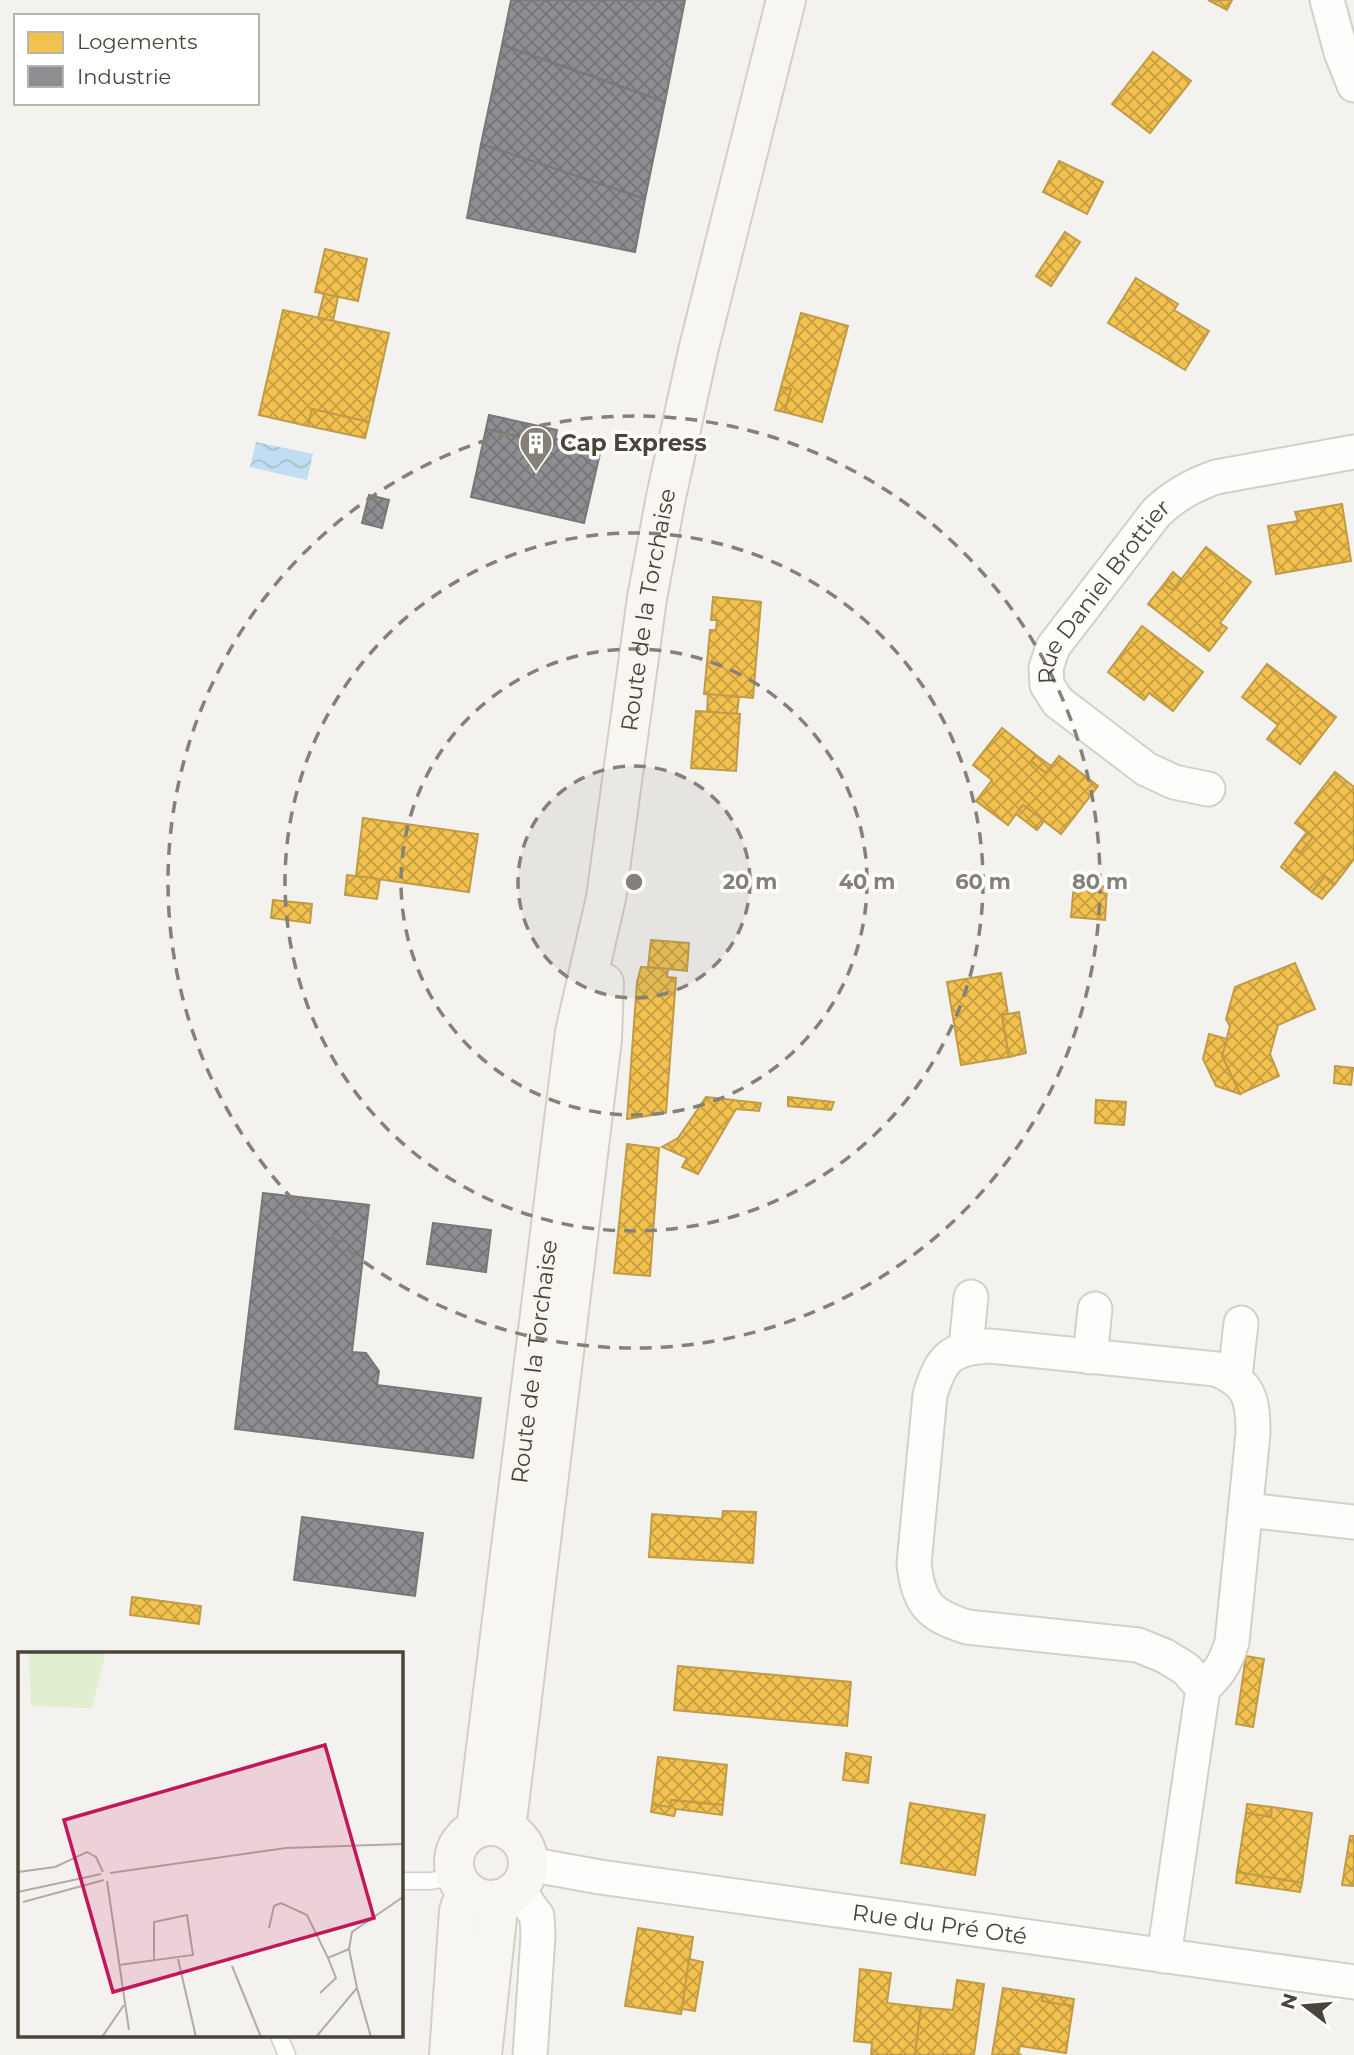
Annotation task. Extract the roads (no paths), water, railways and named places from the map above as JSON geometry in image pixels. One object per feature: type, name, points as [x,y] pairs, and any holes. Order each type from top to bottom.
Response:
[{"type":"main road","name":"Route de la Torchaise","points":[[491,1829],[602,1039],[606,898],[647,598],[698,351],[786,0]]},
{"type":"main road","points":[[449,2055],[459,1911],[493,1884],[527,1853],[522,1843],[491,1829],[467,1836],[455,1854],[493,1884]]},
{"type":"main road","points":[[482,2055],[493,1884]]},
{"type":"street","points":[[1327,0],[1354,85]]},
{"type":"street","name":"Rue Daniel Brottier","points":[[1208,789],[1174,782],[1146,769],[1058,702],[1047,685],[1046,668],[1053,648],[1172,497],[1216,477],[1354,452]]},
{"type":"street","points":[[966,1348],[971,1297]]},
{"type":"street","points":[[1090,1357],[1095,1309]]},
{"type":"street","points":[[1235,1377],[1241,1323]]},
{"type":"street","points":[[1164,1956],[1203,1688],[1215,1678],[1225,1663],[1232,1642],[1253,1410],[1248,1392],[1235,1377],[1216,1369],[989,1346],[966,1348],[948,1358],[936,1372],[930,1395],[914,1564],[917,1586],[926,1607],[943,1620],[967,1627],[1138,1645],[1165,1656],[1186,1669],[1203,1688]]},
{"type":"street","points":[[1246,1510],[1354,1522]]},
{"type":"street","name":"Rue du Pré Oté","points":[[493,1884],[600,1877],[1354,1982]]},
{"type":"street","points":[[493,1884],[537,1916],[530,2055]]},
{"type":"lane","points":[[402,1881],[493,1884]]},
{"type":"lane","points":[[280,2038],[287,2055]]},
{"type":"water","points":[[256,442],[313,454],[307,480],[250,467]]},
{"type":"place","name":"Cap Express","points":[[536,473]]}]
